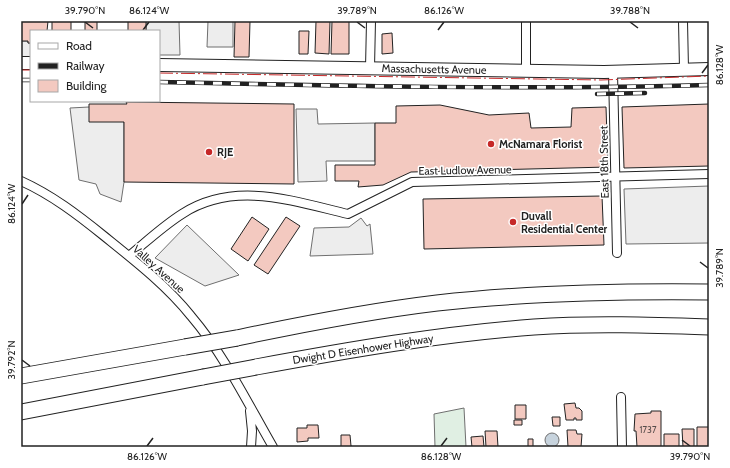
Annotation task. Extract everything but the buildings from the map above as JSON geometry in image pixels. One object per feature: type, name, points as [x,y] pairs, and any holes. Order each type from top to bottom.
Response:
[{"type":"highway","points":[[21,376],[374,312],[471,300],[610,292],[709,292]]},
{"type":"highway","name":"Dwight D Eisenhower Highway","points":[[21,412],[375,345],[515,329],[631,324],[709,327]]},
{"type":"street","points":[[370,68],[371,21]]},
{"type":"street","points":[[526,21],[526,71]]},
{"type":"street","points":[[683,21],[684,69]]},
{"type":"street","name":"Massachusetts Avenue","points":[[160,65],[613,72],[709,69]]},
{"type":"street","name":"East 18th Street","points":[[613,72],[617,252]]},
{"type":"street","name":"East Ludlow Avenue","points":[[129,256],[183,213],[206,202],[227,196],[253,194],[274,196],[348,214],[412,182],[709,174]]},
{"type":"street","name":"Valley Avenue","points":[[21,181],[65,205],[129,256],[173,295],[199,325],[222,357],[273,447]]},
{"type":"street","points":[[621,397],[622,447]]},
{"type":"street","name":"Valley Avenue","points":[[250,407],[252,426],[251,447]]},
{"type":"green space","points":[[464,408],[466,447],[435,447],[434,414]]},
{"type":"shaded area","points":[[146,21],[179,21],[180,55],[160,55],[160,30],[146,30]]},
{"type":"shaded area","points":[[208,21],[233,21],[233,47],[207,47]]},
{"type":"shaded area","points":[[21,41],[28,41],[28,43],[30,43],[30,57],[21,57]]},
{"type":"shaded area","points":[[89,107],[124,122],[124,182],[121,202],[100,194],[96,184],[79,180],[70,108]]},
{"type":"shaded area","points":[[296,109],[317,109],[318,124],[375,123],[375,161],[326,161],[327,181],[298,182]]},
{"type":"shaded area","points":[[709,186],[709,243],[626,244],[624,189]]},
{"type":"shaded area","points":[[361,218],[367,226],[370,224],[373,254],[310,256],[314,228],[349,227]]},
{"type":"shaded area","points":[[187,225],[239,275],[205,286],[155,258]]},
{"type":"shaded area","points":[[549,433],[555,433],[559,437],[559,443],[555,447],[549,447],[545,443],[545,437]]},
{"type":"railway","points":[[21,80],[30,80]]},
{"type":"railway","points":[[160,82],[503,87],[709,85]]},
{"type":"railway","points":[[597,94],[645,93]]},
{"type":"power","points":[[21,70],[30,70]]},
{"type":"power","points":[[160,73],[601,80],[709,76]]},
{"type":"place","name":"McNamara Florist","points":[[491,144]]},
{"type":"place","name":"RJE","points":[[209,152]]},
{"type":"place","name":"Duvall Residential Center","points":[[513,222]]}]
